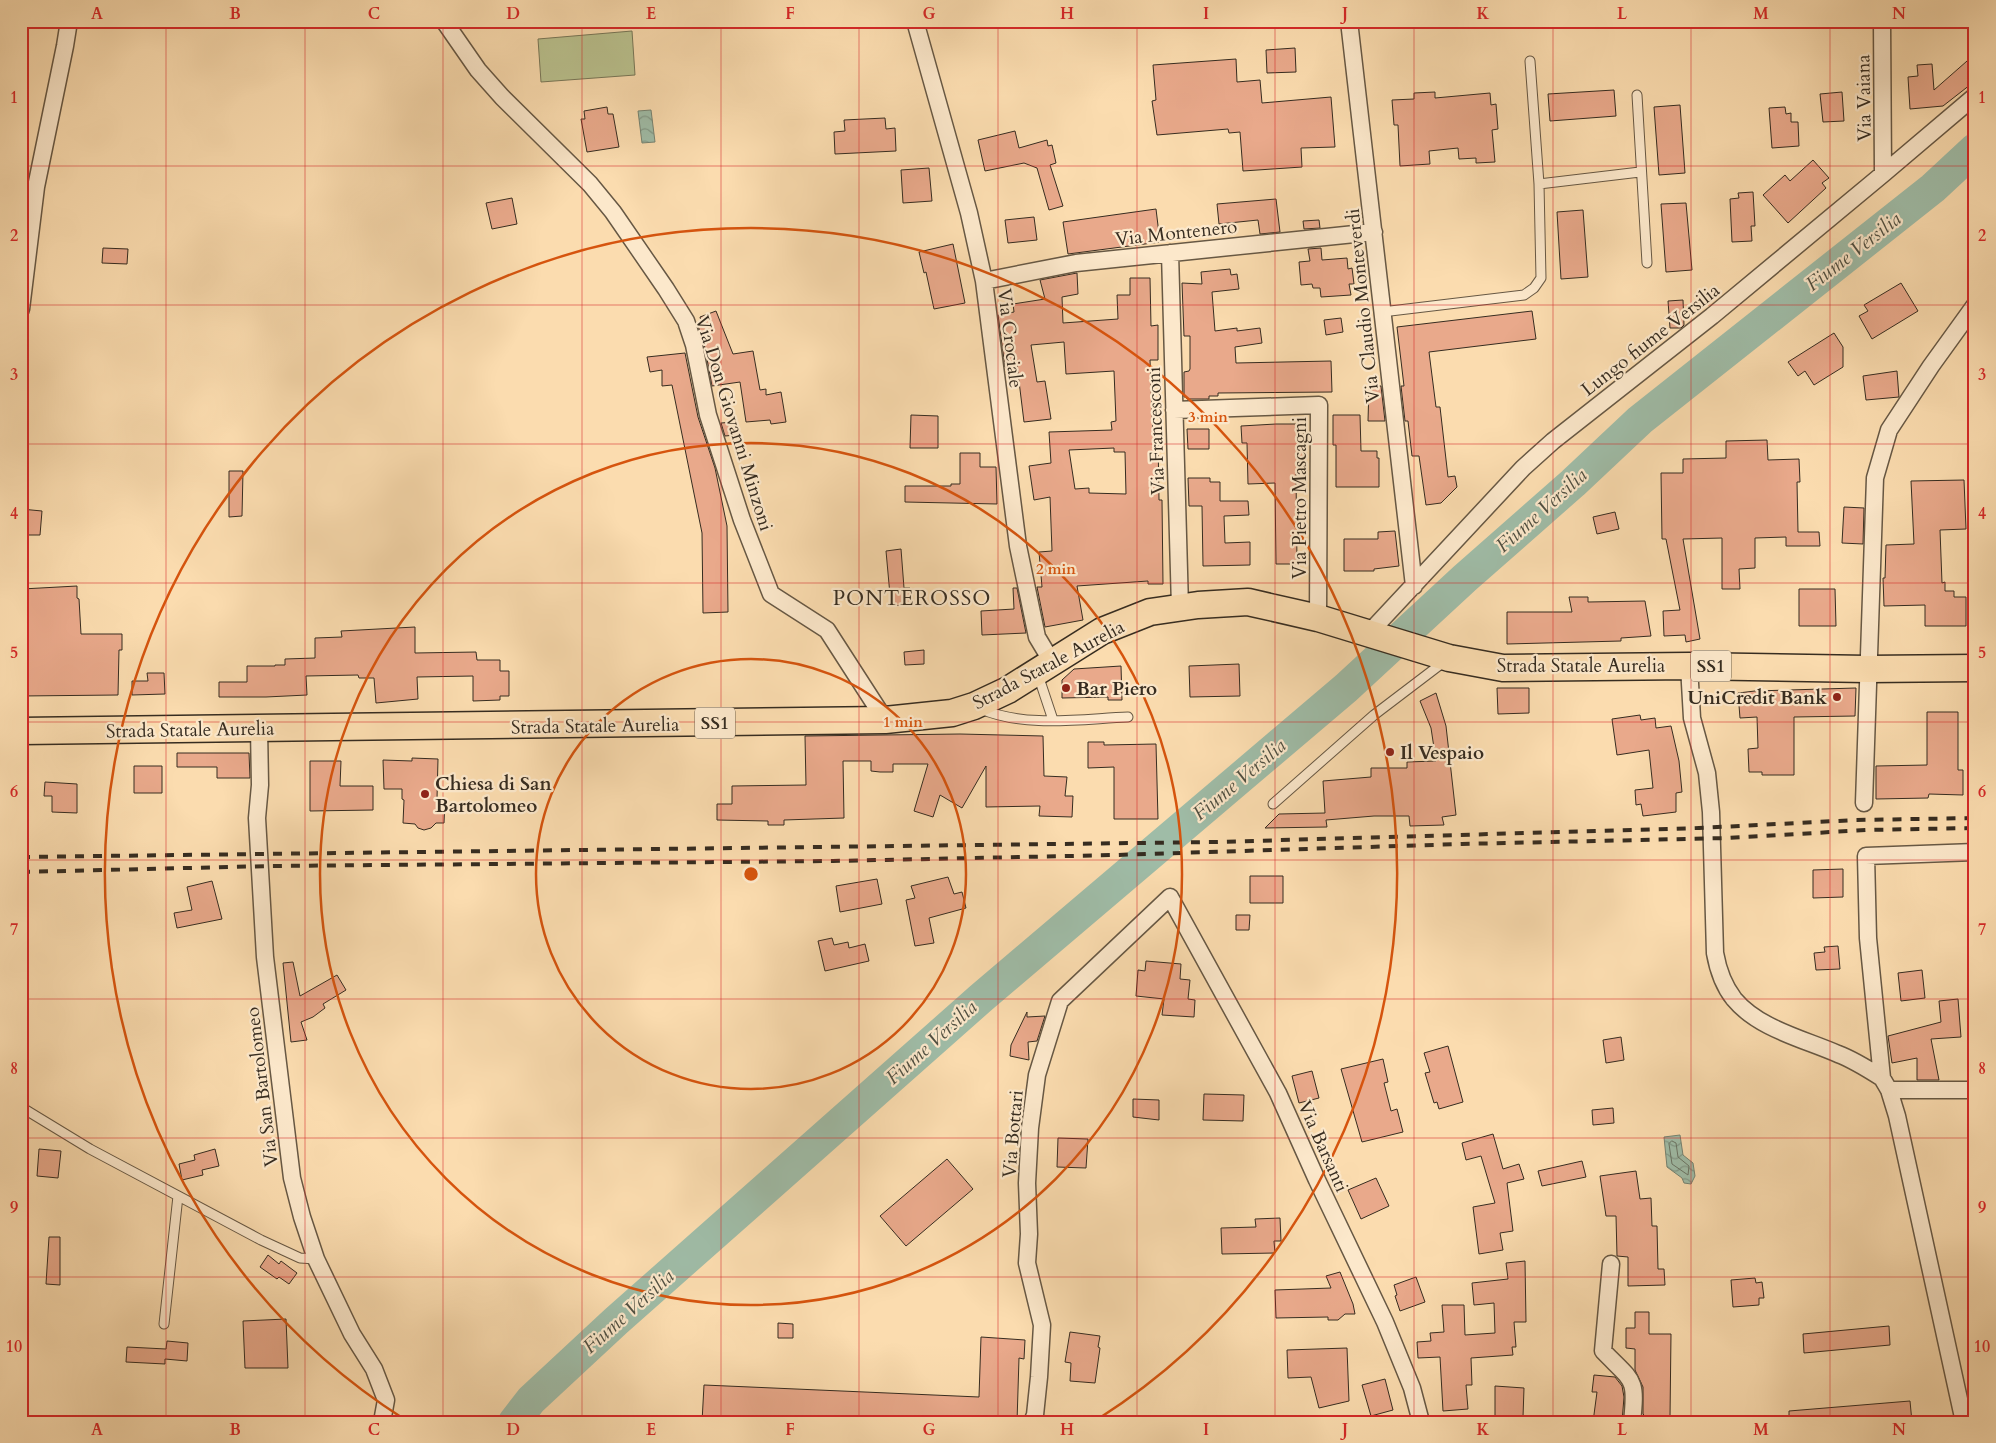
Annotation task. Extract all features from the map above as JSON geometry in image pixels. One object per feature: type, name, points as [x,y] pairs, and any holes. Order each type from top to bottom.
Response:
[{"type":"main road","name":"Strada Statale Aurelia","points":[[21,731],[885,720],[952,713],[974,706],[1008,690],[1102,631],[1150,612],[1248,602],[1318,618],[1449,658],[1503,668],[1689,666],[1868,669],[1975,668]]},
{"type":"street","points":[[21,309],[36,187],[69,21]]},
{"type":"street","name":"Via Don Giovanni Minzoni","points":[[444,21],[478,70],[502,97],[590,184],[613,212],[666,289],[686,321],[694,345],[708,415],[742,520],[771,594],[827,630],[885,720]]},
{"type":"street","name":"Via Crociale","points":[[915,21],[969,213],[984,281],[1018,546],[1045,667]]},
{"type":"street","name":"Via Claudio Monteverdi","points":[[1349,21],[1414,586]]},
{"type":"street","name":"Via Vaiana","points":[[1882,21],[1883,174]]},
{"type":"street","name":"Lungo fiume Versilia","points":[[1374,634],[1414,586],[1523,468],[1554,441],[1712,316],[1975,96]]},
{"type":"street","name":"Via Montenero","points":[[984,281],[1076,263],[1374,232]]},
{"type":"street","name":"Via Francesconi","points":[[1170,252],[1180,608]]},
{"type":"street","points":[[1864,804],[1868,669],[1873,584],[1875,478],[1889,430],[1931,366],[1975,305]]},
{"type":"street","name":"Via Pietro Mascagni","points":[[1174,410],[1320,404],[1318,618]]},
{"type":"street","points":[[1689,666],[1692,718],[1707,773],[1711,812],[1715,953],[1718,971],[1724,984],[1743,1008],[1758,1019],[1861,1064],[1886,1084],[1975,1090]]},
{"type":"street","name":"Via San Bartolomeo","points":[[258,728],[260,785],[257,818],[265,957],[292,1178],[316,1259],[352,1334],[374,1369],[386,1400],[382,1422]]},
{"type":"street","points":[[1964,1422],[1937,1291],[1897,1116],[1886,1084],[1868,938],[1866,856],[1975,852]]},
{"type":"street","name":"Via Bottari","points":[[1032,1422],[1035,1415],[1039,1377],[1042,1325],[1027,1264],[1029,1234],[1027,1183],[1030,1128],[1037,1075],[1060,1001],[1170,897]]},
{"type":"street","name":"Via Barsanti","points":[[1170,897],[1278,1093],[1385,1322],[1412,1388],[1421,1422]]},
{"type":"street","points":[[1611,1264],[1603,1351],[1631,1380],[1635,1396],[1632,1422]]},
{"type":"lane","points":[[1382,312],[1524,295],[1534,288],[1541,278],[1538,184],[1530,61]]},
{"type":"lane","points":[[1637,95],[1646,263]]},
{"type":"lane","points":[[1538,184],[1640,172]]},
{"type":"lane","points":[[1273,804],[1374,715],[1449,658]]},
{"type":"lane","points":[[1045,667],[1053,720]]},
{"type":"lane","points":[[974,706],[995,715],[1015,719],[1053,720],[1128,717]]},
{"type":"lane","points":[[21,1107],[90,1149],[261,1240],[300,1258],[316,1259]]},
{"type":"lane","points":[[164,1324],[178,1196]]},
{"type":"green space","points":[[632,31],[635,75],[541,82],[538,39]]},
{"type":"water","points":[[651,110],[655,142],[642,143],[638,111]]},
{"type":"water","points":[[1680,1135],[1683,1155],[1693,1163],[1695,1176],[1691,1184],[1684,1183],[1682,1178],[1667,1167],[1664,1137]]},
{"type":"building","points":[[1295,48],[1296,72],[1267,73],[1266,50]]},
{"type":"building","points":[[1975,54],[1975,81],[1943,106],[1910,109],[1908,77],[1918,76],[1917,65],[1932,64],[1934,90]]},
{"type":"building","points":[[1236,59],[1237,82],[1260,80],[1262,103],[1331,97],[1335,147],[1301,148],[1302,167],[1243,171],[1240,132],[1229,133],[1228,129],[1157,135],[1152,101],[1156,100],[1153,65]]},
{"type":"building","points":[[1614,90],[1616,116],[1550,121],[1548,94]]},
{"type":"building","points":[[1435,92],[1435,98],[1490,93],[1491,105],[1496,104],[1498,129],[1492,130],[1495,162],[1476,163],[1476,158],[1459,159],[1458,148],[1429,151],[1430,164],[1400,166],[1398,125],[1394,125],[1392,100],[1414,99],[1414,93]]},
{"type":"building","points":[[1842,92],[1844,121],[1823,122],[1820,94]]},
{"type":"building","points":[[1680,105],[1685,173],[1659,175],[1654,107]]},
{"type":"building","points":[[607,107],[608,114],[613,114],[619,147],[587,152],[581,119],[585,119],[584,111]]},
{"type":"building","points":[[1785,107],[1786,114],[1791,113],[1791,122],[1798,122],[1799,146],[1772,148],[1769,108]]},
{"type":"building","points":[[885,118],[886,129],[895,128],[896,151],[835,154],[834,132],[845,131],[844,120]]},
{"type":"building","points":[[1015,131],[1019,148],[1047,140],[1048,146],[1052,145],[1056,163],[1050,165],[1063,206],[1049,210],[1037,168],[1024,163],[985,171],[978,140]]},
{"type":"building","points":[[1813,160],[1829,178],[1822,183],[1826,188],[1788,223],[1763,195],[1785,175],[1790,181]]},
{"type":"building","points":[[929,168],[932,201],[903,203],[901,170]]},
{"type":"building","points":[[1753,192],[1755,226],[1751,226],[1752,241],[1732,242],[1730,199],[1739,198],[1738,193]]},
{"type":"building","points":[[512,198],[517,224],[492,229],[486,203]]},
{"type":"building","points":[[1276,199],[1280,232],[1260,234],[1258,220],[1219,224],[1217,204]]},
{"type":"building","points":[[1686,203],[1692,270],[1666,272],[1661,204]]},
{"type":"building","points":[[1156,209],[1160,242],[1068,254],[1063,222]]},
{"type":"building","points":[[1583,210],[1588,277],[1561,279],[1557,212]]},
{"type":"building","points":[[1034,217],[1037,240],[1008,243],[1005,220]]},
{"type":"building","points":[[1319,220],[1320,228],[1304,229],[1303,221]]},
{"type":"building","points":[[953,244],[965,303],[934,309],[926,272],[924,273],[919,252]]},
{"type":"building","points":[[103,248],[128,249],[127,264],[102,263]]},
{"type":"building","points":[[1321,248],[1322,260],[1347,258],[1348,269],[1352,268],[1354,284],[1349,284],[1351,295],[1321,297],[1320,288],[1313,288],[1312,284],[1301,285],[1299,262],[1310,261],[1308,249]]},
{"type":"building","points":[[1230,269],[1231,275],[1237,274],[1239,289],[1212,292],[1215,331],[1237,328],[1237,331],[1260,328],[1262,343],[1235,347],[1236,363],[1331,361],[1332,392],[1218,393],[1218,396],[1209,396],[1209,399],[1187,399],[1184,397],[1184,372],[1190,369],[1190,336],[1184,336],[1182,283],[1202,284],[1201,272]]},
{"type":"building","points":[[1077,273],[1078,294],[1062,297],[1063,323],[1118,319],[1117,295],[1130,295],[1130,278],[1150,278],[1151,326],[1158,325],[1158,360],[1150,360],[1153,437],[1158,437],[1159,500],[1162,500],[1163,584],[1148,584],[1148,581],[1077,586],[1083,620],[1045,627],[1037,587],[1042,587],[1039,552],[1052,551],[1050,497],[1034,500],[1029,466],[1051,463],[1049,432],[1112,430],[1111,422],[1116,421],[1114,371],[1066,374],[1064,342],[1031,345],[1037,382],[1045,381],[1051,419],[1024,422],[1017,365],[1005,367],[998,315],[1014,312],[1013,304],[1045,299],[1040,280]],"holes":[[[1114,448],[1114,452],[1125,452],[1126,494],[1089,493],[1089,488],[1075,489],[1069,450]]]},
{"type":"building","points":[[1901,283],[1918,311],[1872,339],[1859,316],[1868,311],[1864,305]]},
{"type":"building","points":[[1683,300],[1684,325],[1681,328],[1670,328],[1668,301]]},
{"type":"building","points":[[716,311],[733,354],[753,351],[760,390],[766,389],[766,395],[781,392],[786,422],[771,424],[770,420],[746,422],[740,382],[712,386],[704,343],[697,323],[701,321],[700,317]]},
{"type":"building","points":[[1532,311],[1536,339],[1429,352],[1436,407],[1440,407],[1448,477],[1455,476],[1457,487],[1441,503],[1426,505],[1419,456],[1412,456],[1408,421],[1405,421],[1401,386],[1404,386],[1397,327]]},
{"type":"building","points":[[1341,318],[1343,332],[1326,335],[1324,320]]},
{"type":"building","points":[[1834,333],[1843,347],[1843,367],[1814,385],[1805,371],[1798,376],[1788,362]]},
{"type":"building","points":[[685,353],[698,417],[715,468],[727,526],[728,612],[703,613],[702,533],[672,385],[662,386],[662,370],[650,372],[647,357]]},
{"type":"building","points":[[1897,371],[1899,397],[1866,400],[1863,376]]},
{"type":"building","points":[[1369,386],[1381,386],[1385,421],[1368,421]]},
{"type":"building","points":[[911,415],[938,416],[938,448],[910,448]]},
{"type":"building","points":[[1333,415],[1360,415],[1361,451],[1377,451],[1377,458],[1379,458],[1379,487],[1336,487],[1336,445],[1333,445]]},
{"type":"building","points":[[734,422],[736,435],[725,436],[721,423]]},
{"type":"building","points":[[1303,424],[1304,474],[1296,474],[1297,564],[1276,564],[1275,483],[1248,484],[1247,443],[1242,443],[1241,426]]},
{"type":"building","points":[[1187,429],[1209,429],[1209,449],[1188,449]]},
{"type":"building","points":[[1767,440],[1768,460],[1799,459],[1800,482],[1797,482],[1798,532],[1819,532],[1820,546],[1786,546],[1786,537],[1755,538],[1755,568],[1739,569],[1740,589],[1722,589],[1722,538],[1683,539],[1700,639],[1686,642],[1685,635],[1664,636],[1663,611],[1680,610],[1666,539],[1662,539],[1661,473],[1683,473],[1683,459],[1726,458],[1726,441]]},
{"type":"building","points":[[960,453],[980,453],[980,467],[996,467],[997,504],[905,502],[905,486],[951,486],[951,484],[960,484]]},
{"type":"building","points":[[229,471],[243,471],[242,516],[229,517]]},
{"type":"building","points":[[1188,478],[1210,478],[1210,482],[1220,482],[1220,501],[1248,501],[1249,515],[1224,516],[1225,543],[1250,542],[1250,565],[1203,566],[1202,506],[1189,506]]},
{"type":"building","points":[[1964,480],[1966,529],[1940,530],[1942,583],[1945,582],[1945,591],[1954,591],[1954,597],[1966,597],[1966,626],[1925,626],[1925,605],[1884,606],[1883,578],[1885,578],[1886,545],[1914,544],[1911,481]]},
{"type":"building","points":[[1844,507],[1864,508],[1863,544],[1842,543]]},
{"type":"building","points":[[21,509],[42,511],[40,535],[21,535]]},
{"type":"building","points":[[1615,512],[1619,529],[1597,534],[1593,517]]},
{"type":"building","points":[[1395,531],[1399,566],[1374,569],[1374,571],[1344,571],[1344,539],[1378,539],[1378,532]]},
{"type":"building","points":[[901,549],[904,588],[910,588],[912,604],[891,606],[886,551]]},
{"type":"building","points":[[77,586],[81,634],[122,634],[122,650],[119,650],[118,695],[21,696],[21,634],[24,634],[22,589]]},
{"type":"building","points":[[1013,588],[1017,588],[1026,633],[982,635],[981,611],[1014,609]]},
{"type":"building","points":[[1799,589],[1835,589],[1836,626],[1799,626]]},
{"type":"building","points":[[1569,597],[1588,597],[1588,602],[1645,601],[1651,636],[1621,638],[1621,641],[1507,644],[1507,612],[1572,612]]},
{"type":"building","points":[[415,627],[415,653],[476,652],[477,660],[500,660],[500,671],[509,671],[509,696],[500,696],[500,700],[473,701],[473,676],[417,677],[418,699],[376,703],[374,678],[359,678],[358,675],[306,676],[307,695],[219,697],[219,682],[247,682],[247,666],[285,665],[285,659],[315,658],[315,638],[342,637],[341,631]]},
{"type":"building","points":[[924,650],[924,664],[905,665],[904,652]]},
{"type":"building","points":[[1239,664],[1240,696],[1190,697],[1189,666]]},
{"type":"building","points":[[1121,666],[1122,700],[1108,700],[1108,697],[1062,698],[1062,680],[1074,669]]},
{"type":"building","points":[[147,673],[164,673],[165,694],[132,695],[132,681],[148,681]]},
{"type":"building","points":[[1497,688],[1529,688],[1529,713],[1498,714]]},
{"type":"building","points":[[1856,688],[1855,716],[1794,717],[1794,775],[1762,775],[1762,772],[1749,772],[1748,749],[1758,748],[1757,717],[1740,718],[1738,693]]},
{"type":"building","points":[[1436,693],[1446,726],[1456,815],[1442,817],[1444,825],[1410,826],[1409,816],[1374,816],[1326,820],[1327,827],[1265,828],[1279,814],[1325,813],[1323,781],[1371,777],[1371,768],[1407,768],[1407,762],[1436,761],[1431,728],[1420,701]]},
{"type":"building","points":[[1927,712],[1958,712],[1958,770],[1963,770],[1963,795],[1929,794],[1928,798],[1876,799],[1876,766],[1927,765]]},
{"type":"building","points":[[1640,715],[1641,720],[1655,718],[1656,728],[1671,726],[1679,761],[1682,792],[1676,793],[1676,812],[1643,816],[1641,804],[1636,805],[1635,790],[1653,788],[1649,750],[1617,755],[1612,719]]},
{"type":"building","points":[[960,734],[1043,736],[1044,776],[1067,777],[1065,796],[1073,796],[1072,817],[1039,816],[1040,806],[986,807],[986,766],[962,808],[940,795],[933,817],[914,811],[928,764],[893,764],[893,772],[880,772],[871,771],[871,761],[843,761],[844,818],[784,820],[784,825],[768,825],[768,821],[717,820],[717,804],[732,804],[732,786],[806,785],[805,736]]},
{"type":"building","points":[[1088,742],[1104,742],[1104,745],[1156,744],[1158,819],[1114,819],[1114,767],[1088,768]]},
{"type":"building","points":[[177,753],[249,753],[250,778],[217,778],[217,767],[177,767]]},
{"type":"building","name":"Chiesa di San Bartolomeo","points":[[412,758],[438,759],[437,799],[445,800],[444,823],[436,823],[431,828],[424,830],[418,828],[415,824],[403,823],[404,800],[402,799],[402,789],[384,789],[383,760],[412,761]]},
{"type":"building","points":[[310,761],[341,761],[340,786],[373,786],[373,810],[310,811]]},
{"type":"building","points":[[134,766],[162,766],[162,793],[134,793]]},
{"type":"building","points":[[45,782],[77,784],[77,813],[52,812],[52,796],[44,796]]},
{"type":"building","points":[[1843,869],[1843,897],[1813,898],[1813,870]]},
{"type":"building","points":[[1250,876],[1283,876],[1283,903],[1250,903]]},
{"type":"building","points":[[948,877],[954,894],[962,892],[966,908],[929,918],[934,943],[915,946],[906,900],[915,898],[911,886]]},
{"type":"building","points":[[877,879],[882,904],[840,912],[836,886]]},
{"type":"building","points":[[212,881],[222,919],[177,928],[174,913],[192,910],[187,887]]},
{"type":"building","points":[[1236,915],[1250,915],[1249,930],[1236,930]]},
{"type":"building","points":[[832,938],[834,945],[848,942],[849,948],[865,944],[869,961],[825,971],[818,941]]},
{"type":"building","points":[[1838,946],[1840,969],[1816,970],[1814,953],[1825,952],[1824,947]]},
{"type":"building","points":[[1146,961],[1181,964],[1180,979],[1190,980],[1188,999],[1195,1000],[1194,1017],[1162,1015],[1164,999],[1136,996],[1138,970],[1145,971]]},
{"type":"building","points":[[293,962],[300,996],[337,975],[346,990],[323,1004],[325,1008],[313,1017],[301,1022],[307,1040],[291,1042],[283,963]]},
{"type":"building","points":[[1922,970],[1925,998],[1901,1001],[1898,973]]},
{"type":"building","points":[[1958,999],[1961,1037],[1931,1039],[1939,1080],[1917,1080],[1917,1058],[1892,1063],[1888,1036],[1941,1022],[1939,1001]]},
{"type":"building","points":[[1027,1012],[1027,1017],[1045,1016],[1037,1041],[1028,1042],[1029,1060],[1010,1056],[1011,1045]]},
{"type":"building","points":[[1621,1037],[1624,1060],[1606,1063],[1603,1040]]},
{"type":"building","points":[[1448,1046],[1463,1102],[1439,1109],[1437,1102],[1434,1103],[1425,1073],[1430,1072],[1424,1053]]},
{"type":"building","points":[[1383,1059],[1388,1082],[1384,1083],[1391,1111],[1397,1109],[1403,1132],[1362,1142],[1341,1069]]},
{"type":"building","points":[[1312,1071],[1319,1098],[1299,1103],[1292,1076]]},
{"type":"building","points":[[1204,1094],[1244,1095],[1243,1121],[1203,1120]]},
{"type":"building","points":[[1133,1099],[1159,1100],[1159,1120],[1133,1117]]},
{"type":"building","points":[[1613,1108],[1614,1123],[1593,1125],[1592,1110]]},
{"type":"building","points":[[1493,1134],[1503,1169],[1519,1164],[1524,1179],[1507,1183],[1513,1231],[1500,1233],[1503,1250],[1479,1254],[1473,1207],[1495,1203],[1481,1156],[1466,1160],[1462,1143]]},
{"type":"building","points":[[1058,1138],[1088,1139],[1086,1168],[1057,1167]]},
{"type":"building","points":[[39,1149],[61,1151],[58,1178],[37,1176]]},
{"type":"building","points":[[215,1149],[219,1166],[202,1170],[203,1175],[182,1180],[179,1164],[195,1160],[194,1155]]},
{"type":"building","points":[[947,1159],[973,1189],[906,1246],[880,1216]]},
{"type":"building","points":[[1582,1161],[1586,1177],[1542,1186],[1538,1171]]},
{"type":"building","points":[[1636,1171],[1640,1199],[1651,1198],[1652,1226],[1657,1226],[1658,1269],[1664,1269],[1665,1285],[1628,1286],[1628,1257],[1617,1256],[1616,1216],[1606,1216],[1600,1176]]},
{"type":"building","points":[[1376,1178],[1389,1206],[1361,1219],[1348,1190]]},
{"type":"building","points":[[1280,1218],[1281,1241],[1274,1241],[1275,1253],[1222,1254],[1221,1228],[1256,1227],[1255,1219]]},
{"type":"building","points":[[49,1237],[60,1237],[60,1285],[46,1284]]},
{"type":"building","points":[[268,1255],[279,1264],[281,1261],[297,1273],[289,1284],[279,1277],[277,1279],[260,1267]]},
{"type":"building","points":[[1525,1261],[1526,1322],[1514,1322],[1516,1347],[1512,1347],[1513,1355],[1471,1358],[1472,1385],[1466,1385],[1468,1409],[1443,1411],[1440,1357],[1418,1358],[1417,1342],[1431,1341],[1430,1333],[1444,1332],[1442,1305],[1464,1305],[1465,1335],[1495,1333],[1494,1303],[1474,1305],[1472,1283],[1508,1279],[1506,1263]]},
{"type":"building","points":[[1340,1272],[1355,1314],[1345,1314],[1338,1320],[1328,1320],[1328,1317],[1276,1318],[1275,1290],[1331,1288],[1326,1276]]},
{"type":"building","points":[[1416,1277],[1425,1302],[1400,1311],[1394,1285]]},
{"type":"building","points":[[1755,1278],[1756,1283],[1762,1282],[1764,1298],[1759,1298],[1759,1305],[1733,1307],[1731,1280]]},
{"type":"building","points":[[1635,1312],[1649,1312],[1649,1334],[1671,1334],[1670,1417],[1646,1417],[1643,1414],[1643,1387],[1635,1370],[1635,1349],[1626,1348],[1626,1328],[1635,1328]]},
{"type":"building","points":[[286,1319],[288,1368],[245,1368],[243,1321]]},
{"type":"building","points":[[778,1323],[793,1324],[793,1338],[778,1338]]},
{"type":"building","points":[[1889,1326],[1890,1345],[1804,1353],[1803,1334]]},
{"type":"building","points":[[1070,1332],[1100,1336],[1095,1383],[1070,1381],[1071,1363],[1065,1362]]},
{"type":"building","points":[[981,1337],[1025,1340],[1024,1359],[1019,1358],[1017,1422],[702,1422],[704,1385],[979,1397]]},
{"type":"building","points":[[167,1341],[188,1343],[187,1361],[165,1359],[165,1364],[126,1362],[127,1347],[166,1349]]},
{"type":"building","points":[[1347,1348],[1349,1401],[1319,1408],[1311,1377],[1288,1378],[1287,1350]]},
{"type":"building","points":[[1594,1375],[1615,1377],[1622,1386],[1624,1397],[1622,1422],[1593,1422],[1597,1392],[1592,1392]]},
{"type":"building","points":[[1385,1379],[1393,1410],[1371,1416],[1362,1385]]},
{"type":"building","points":[[1495,1386],[1524,1388],[1523,1417],[1510,1416],[1510,1420],[1495,1419]]},
{"type":"building","points":[[1910,1401],[1912,1422],[1789,1422],[1789,1411]]},
{"type":"waterway","name":"Fiume Versilia","points":[[514,1422],[531,1400],[616,1321],[981,998],[1346,688],[1640,420],[1933,188],[1975,149]]},
{"type":"railway","points":[[21,857],[1216,842],[1699,828],[1856,820],[1975,818]]},
{"type":"railway","points":[[21,872],[271,866],[833,861],[1115,855],[1728,838],[1866,830],[1975,828]]},
{"type":"place","name":"Bar Piero","points":[[1066,688]]},
{"type":"place","name":"UniCredit Bank","points":[[1837,697]]},
{"type":"place","name":"Il Vespaio","points":[[1390,752]]},
{"type":"place","name":"Chiesa di San Bartolomeo","points":[[425,794]]},
{"type":"district","name":"PONTEROSSO","points":[[912,598]]}]
